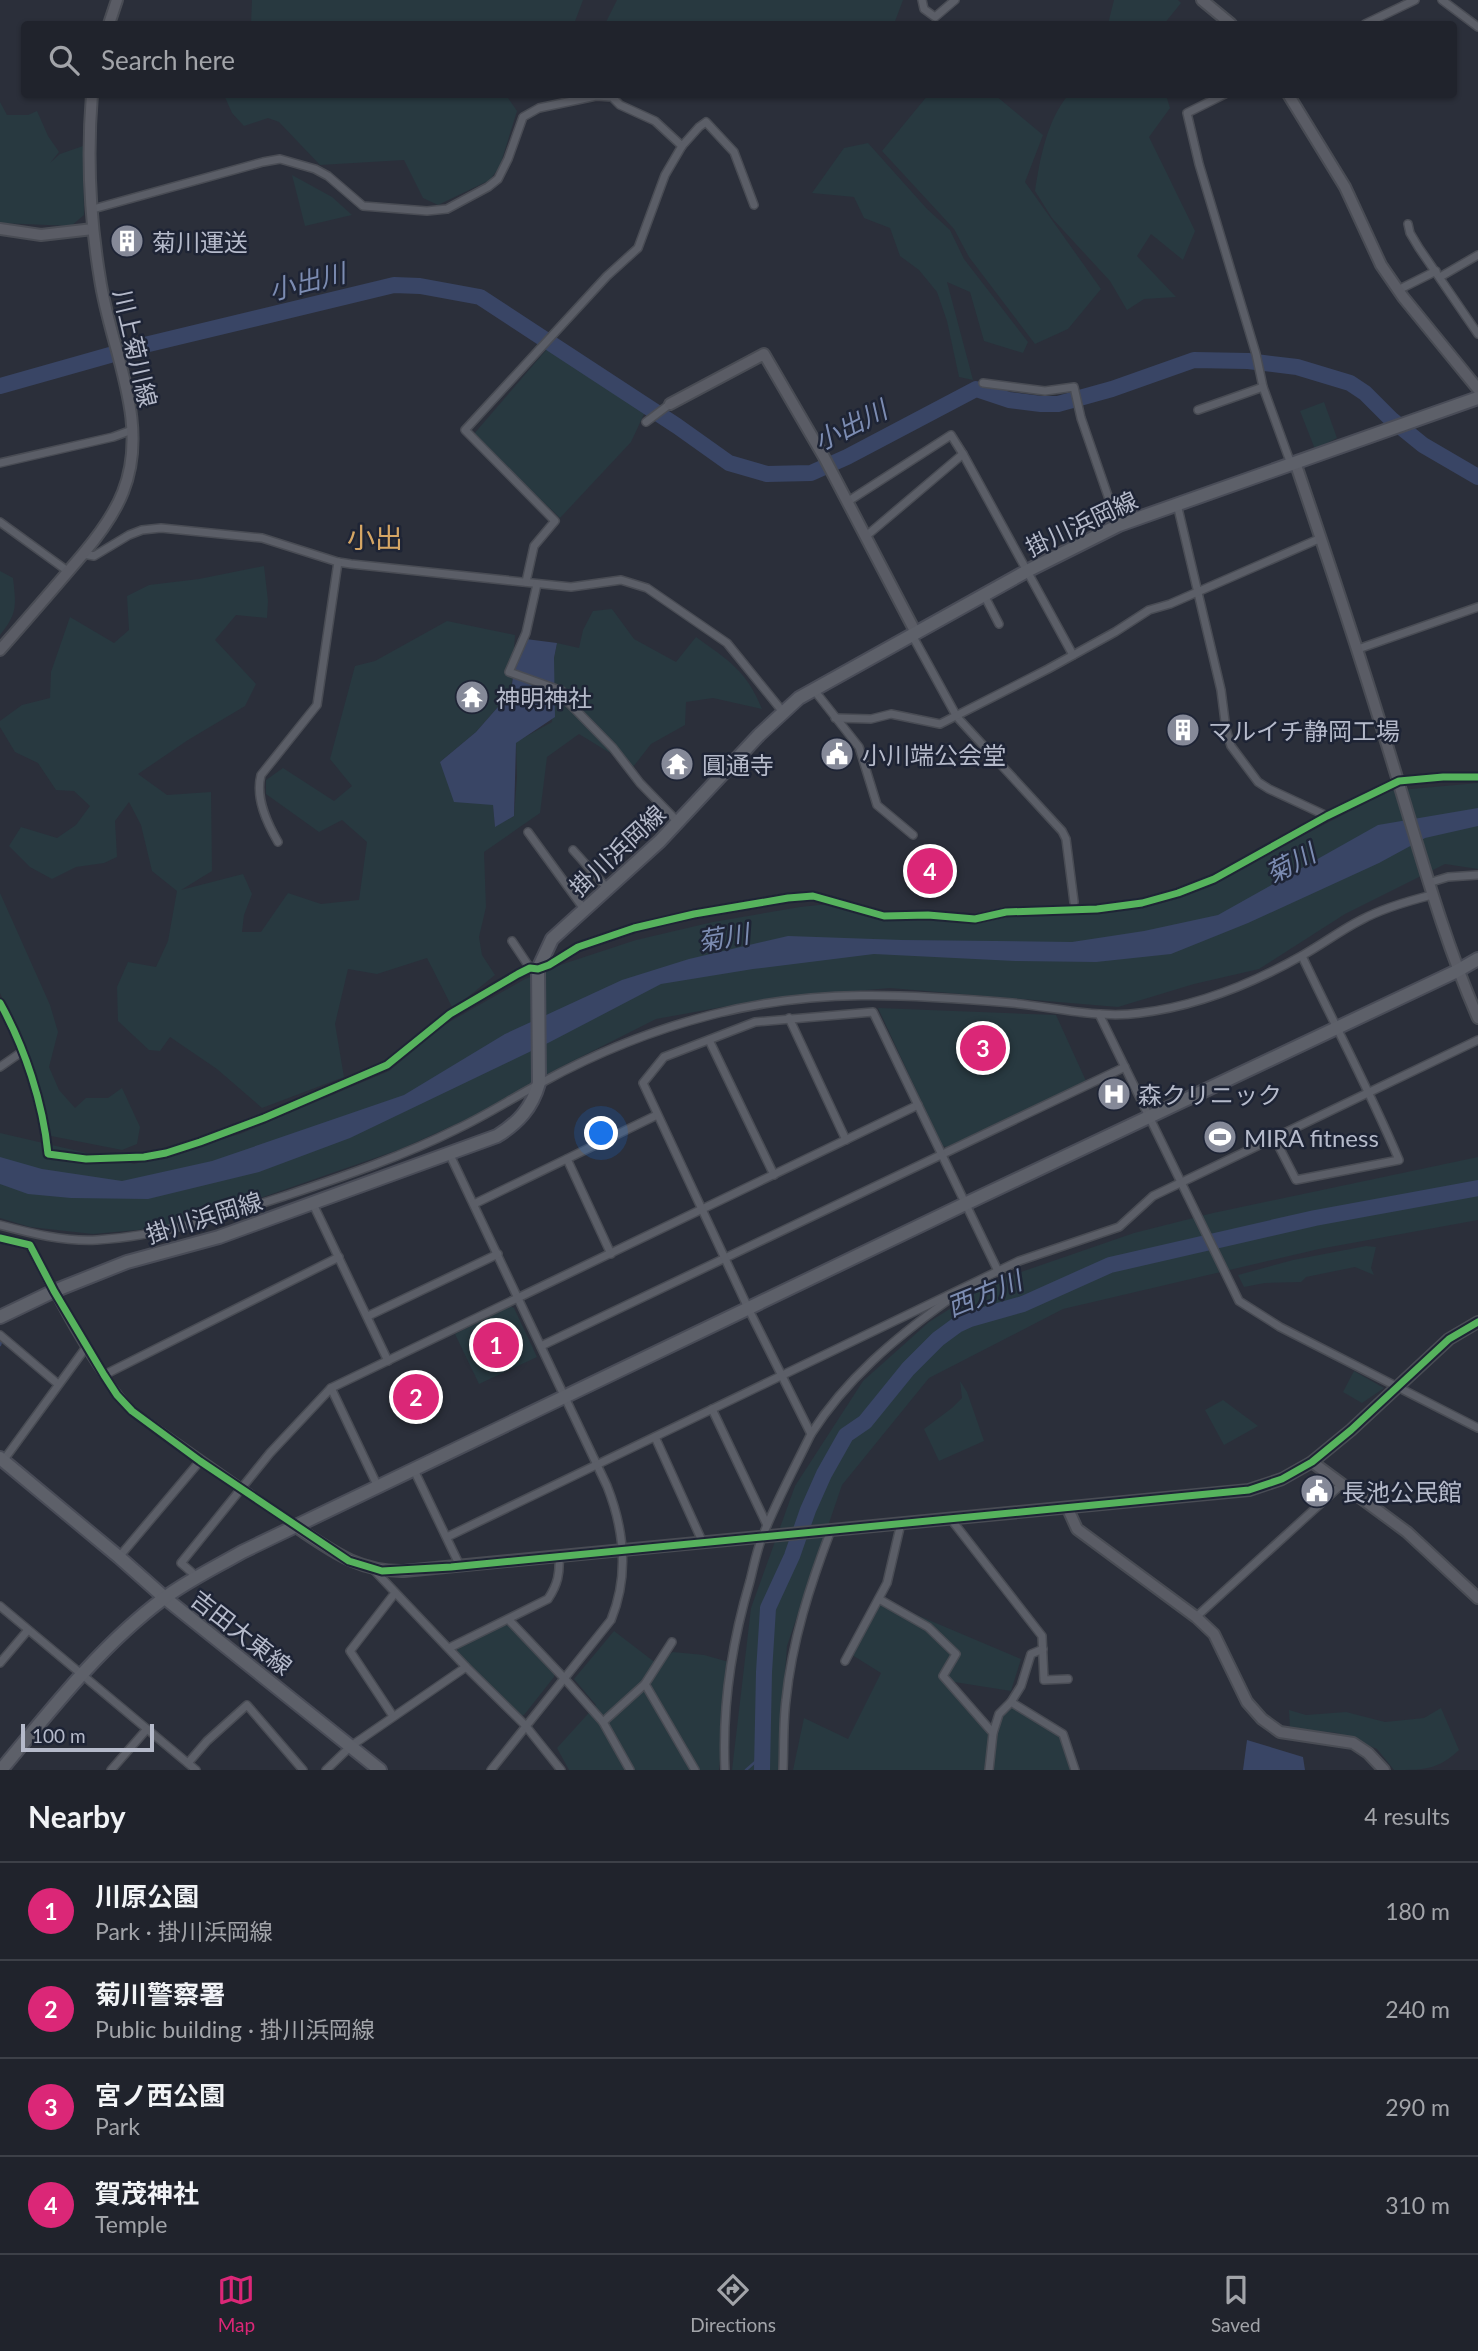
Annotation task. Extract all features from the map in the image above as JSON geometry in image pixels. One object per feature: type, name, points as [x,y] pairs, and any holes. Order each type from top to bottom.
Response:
[{"type":"main road","name":"掛川浜岡線","points":[[0,1317],[127,1262],[219,1237],[497,1136],[513,1127],[536,1096],[539,1082],[536,969],[552,939],[678,822],[783,712],[814,690],[914,634],[1027,571],[1118,525],[1478,398]]},
{"type":"main road","points":[[1,1461],[119,1557],[164,1598],[242,1552],[1478,959]]},
{"type":"main road","name":"吉田大東線","points":[[1,1770],[80,1675],[164,1598],[380,1770]]},
{"type":"street","points":[[110,21],[117,0]]},
{"type":"street","points":[[922,0],[923,9],[934,17],[955,0]]},
{"type":"street","points":[[1202,0],[1227,21]]},
{"type":"street","points":[[1371,21],[1415,0]]},
{"type":"street","points":[[1442,0],[1478,27]]},
{"type":"street","name":"川上菊川線","points":[[0,650],[69,572],[110,518],[124,491],[131,461],[129,400],[110,329],[93,229],[92,98]]},
{"type":"street","points":[[93,208],[280,159],[321,172],[363,206],[427,211],[447,209],[498,179],[523,117],[539,108],[586,98]]},
{"type":"street","points":[[613,98],[621,105],[655,121],[682,146]]},
{"type":"street","points":[[1216,98],[1187,113],[1199,164],[1256,354],[1263,387],[1321,538],[1358,649],[1427,880],[1457,971],[1478,1018]]},
{"type":"street","points":[[1290,98],[1345,187],[1381,265],[1478,389]]},
{"type":"street","points":[[526,582],[534,546],[555,521],[465,430],[607,276],[638,248],[665,175],[682,146],[706,122],[734,152],[754,205]]},
{"type":"street","points":[[1408,224],[1419,248],[1478,334]]},
{"type":"street","points":[[0,229],[41,235],[93,229]]},
{"type":"street","points":[[1398,290],[1478,255]]},
{"type":"street","points":[[650,420],[666,406],[764,354],[824,457],[957,718],[1062,831],[1066,839],[1074,902]]},
{"type":"street","points":[[983,383],[1045,391],[1074,387],[1118,525]]},
{"type":"street","points":[[1198,410],[1263,387]]},
{"type":"street","points":[[0,463],[113,437],[132,430]]},
{"type":"street","points":[[847,502],[951,435],[1073,655]]},
{"type":"street","points":[[865,537],[963,454]]},
{"type":"street","points":[[1177,504],[1221,690],[1231,746],[1258,782],[1327,816]]},
{"type":"street","points":[[0,522],[69,572]]},
{"type":"street","points":[[83,554],[94,556],[129,535],[142,530],[161,528],[262,538],[338,562],[570,587],[621,580],[647,588],[727,643],[783,712]]},
{"type":"street","points":[[835,718],[871,719],[891,714],[940,724],[957,718],[1149,610],[1170,604],[1321,538]]},
{"type":"street","points":[[278,842],[266,822],[259,784],[261,775],[317,705],[338,562]]},
{"type":"street","points":[[537,584],[526,634],[509,672],[562,691],[568,702],[678,822]]},
{"type":"street","points":[[984,595],[999,624]]},
{"type":"street","points":[[1358,649],[1478,607]]},
{"type":"street","points":[[814,690],[859,747],[877,805],[913,835]]},
{"type":"street","points":[[0,1003],[23,1051],[46,1135],[48,1154],[86,1159],[144,1157],[200,1142],[367,1074],[406,1051],[450,1014],[536,969],[559,960],[578,947],[634,928],[694,914],[813,896],[884,916],[928,915],[975,919],[1006,912],[1097,909],[1142,903],[1185,891],[1214,879],[1327,816],[1399,783],[1443,776],[1478,777]]},
{"type":"street","points":[[528,832],[584,909]]},
{"type":"street","points":[[573,850],[607,888]]},
{"type":"street","points":[[1427,880],[1478,875]]},
{"type":"street","points":[[0,1225],[73,1240],[95,1240],[152,1233],[196,1223],[334,1180],[420,1146],[465,1125],[539,1082],[607,1050],[714,1014],[779,1001],[826,996],[905,995],[1099,1014],[1135,1014],[1195,1002],[1254,981],[1302,956],[1362,919],[1404,902],[1432,895]]},
{"type":"street","points":[[512,941],[536,969]]},
{"type":"street","points":[[1274,1137],[1296,1181],[1399,1160],[1370,1092],[1302,956]]},
{"type":"street","points":[[811,1434],[643,1083],[664,1057],[755,1022],[873,1012],[998,1271]]},
{"type":"street","points":[[1099,1014],[1238,1301],[1396,1387],[1478,1428]]},
{"type":"street","points":[[789,1018],[846,1140]]},
{"type":"street","points":[[709,1040],[774,1175]]},
{"type":"street","points":[[447,1537],[998,1271],[1050,1249],[1119,1227],[1153,1195],[1478,1040]]},
{"type":"street","points":[[0,1067],[23,1051]]},
{"type":"street","points":[[541,1346],[1125,1067]]},
{"type":"street","points":[[197,1577],[181,1563],[270,1453],[331,1388],[918,1105]]},
{"type":"street","points":[[474,1204],[657,1115]]},
{"type":"street","points":[[449,1153],[612,1497],[622,1550],[623,1576],[611,1620],[491,1770]]},
{"type":"street","points":[[567,1159],[611,1254]]},
{"type":"street","points":[[313,1204],[388,1361]]},
{"type":"street","points":[[0,1238],[30,1245],[86,1346],[132,1411],[296,1527],[349,1561],[374,1570],[404,1571],[460,1566],[703,1543],[767,1533],[1068,1509],[1249,1490],[1282,1479],[1312,1462],[1351,1430],[1449,1339],[1478,1322]]},
{"type":"street","points":[[368,1315],[498,1254]]},
{"type":"street","points":[[104,1374],[339,1257]]},
{"type":"street","points":[[725,1770],[725,1727],[736,1634],[767,1533],[811,1434],[839,1395],[879,1353],[910,1327],[967,1287]]},
{"type":"street","points":[[0,1335],[58,1384]]},
{"type":"street","points":[[1,1461],[86,1346]]},
{"type":"street","points":[[331,1388],[378,1487]]},
{"type":"street","points":[[712,1409],[767,1533]]},
{"type":"street","points":[[654,1437],[703,1543]]},
{"type":"street","points":[[119,1557],[200,1461]]},
{"type":"street","points":[[1312,1462],[1407,1532],[1478,1598]]},
{"type":"street","points":[[414,1470],[460,1566]]},
{"type":"street","points":[[1196,1617],[1341,1485]]},
{"type":"street","points":[[1068,1509],[1077,1529],[1196,1617],[1213,1634],[1247,1702],[1262,1719],[1280,1732],[1353,1743],[1368,1753],[1384,1770]]},
{"type":"street","points":[[950,1518],[1042,1636],[1044,1680],[1068,1679]]},
{"type":"street","points":[[845,1661],[887,1583],[901,1523]]},
{"type":"street","points":[[783,1770],[785,1701],[793,1652],[802,1612],[828,1530]]},
{"type":"street","points":[[449,1648],[548,1600],[559,1574],[559,1556]]},
{"type":"street","points":[[374,1570],[525,1725],[561,1770]]},
{"type":"street","points":[[393,1716],[349,1651],[396,1593]]},
{"type":"street","points":[[879,1600],[928,1627],[956,1654],[943,1676],[993,1733]]},
{"type":"street","points":[[0,1606],[197,1770]]},
{"type":"street","points":[[509,1620],[603,1722],[630,1770]]},
{"type":"street","points":[[0,1663],[28,1630]]},
{"type":"street","points":[[603,1722],[645,1684],[672,1642]]},
{"type":"street","points":[[989,1770],[993,1733],[999,1714],[1021,1686],[1031,1654],[1043,1649]]},
{"type":"street","points":[[326,1770],[351,1746],[466,1667]]},
{"type":"street","points":[[645,1684],[695,1770]]},
{"type":"street","points":[[1011,1702],[1063,1734],[1075,1770]]},
{"type":"street","points":[[188,1763],[215,1733],[247,1705],[303,1770]]},
{"type":"street","points":[[111,1770],[146,1729]]},
{"type":"shaded area","points":[[252,0],[583,0],[575,21],[251,21]]},
{"type":"shaded area","points":[[617,0],[903,0],[895,21],[606,21]]},
{"type":"shaded area","points":[[1114,0],[1178,0],[1181,3],[1166,21],[1109,21]]},
{"type":"shaded area","points":[[225,98],[508,98],[517,111],[500,166],[490,180],[438,205],[423,198],[404,160],[320,165],[279,122],[268,118],[244,126],[232,113]]},
{"type":"shaded area","points":[[926,98],[999,98],[1043,135],[1025,182],[1101,289],[1068,329],[1035,344],[969,257],[954,229],[882,151]]},
{"type":"shaded area","points":[[1066,98],[1167,98],[1170,108],[1149,137],[1195,231],[1183,260],[1151,234],[1137,256],[1176,297],[1144,299],[1127,310],[1110,281],[1052,218],[1035,191],[1042,153]]},
{"type":"shaded area","points":[[0,102],[7,115],[28,115],[37,111],[48,136],[59,152],[50,163],[60,154],[83,146],[84,215],[71,226],[0,223]]},
{"type":"shaded area","points":[[868,143],[927,209],[950,230],[964,259],[1028,342],[1023,353],[984,341],[970,292],[947,282],[973,380],[959,377],[947,321],[937,292],[919,270],[900,256],[890,228],[864,218],[854,197],[812,193],[844,148]]},
{"type":"shaded area","points":[[292,175],[332,197],[352,215],[305,226]]},
{"type":"shaded area","points":[[547,349],[645,412],[631,442],[560,518],[473,435]]},
{"type":"shaded area","points":[[1324,402],[1337,438],[1315,449],[1300,411]]},
{"type":"shaded area","points":[[264,566],[267,618],[236,615],[215,640],[256,684],[245,706],[138,774],[167,795],[211,792],[212,871],[181,890],[243,874],[252,894],[244,915],[242,932],[261,932],[288,893],[321,904],[359,900],[367,842],[342,820],[319,832],[266,794],[266,780],[283,768],[334,801],[352,786],[330,759],[355,666],[375,661],[447,621],[515,635],[511,692],[476,732],[440,762],[493,804],[495,826],[514,816],[516,742],[552,722],[557,643],[579,648],[583,630],[593,611],[612,609],[634,639],[676,662],[696,637],[735,667],[750,685],[762,709],[713,698],[686,702],[685,725],[651,744],[633,767],[579,734],[547,757],[540,813],[484,852],[486,907],[479,937],[482,955],[495,975],[453,1009],[427,958],[377,974],[348,969],[335,1024],[344,1077],[262,1108],[217,1069],[170,1037],[160,1051],[149,1050],[118,1021],[117,987],[128,962],[156,967],[168,941],[177,891],[152,871],[141,825],[129,802],[115,821],[117,857],[104,863],[76,867],[52,879],[30,867],[9,846],[21,827],[57,838],[76,825],[90,806],[74,791],[56,790],[38,763],[15,752],[0,727],[0,721],[22,705],[50,698],[51,672],[70,617],[114,643],[129,630],[127,596],[149,585],[199,579]]},
{"type":"shaded area","points":[[0,571],[13,578],[15,602],[10,621],[0,635]]},
{"type":"shaded area","points":[[1478,783],[1478,869],[1445,864],[1345,914],[1259,969],[1194,984],[1118,1007],[890,988],[772,998],[656,1019],[549,1073],[483,1112],[401,1149],[240,1205],[159,1228],[93,1234],[30,1227],[0,1218],[0,1133],[134,1164],[240,1134],[389,1071],[444,1025],[525,979],[636,940],[713,922],[829,904],[883,919],[980,922],[1003,916],[1116,911],[1162,903],[1227,878],[1389,791]]},
{"type":"shaded area","points":[[0,893],[50,1005],[58,1032],[49,1067],[59,1090],[75,1108],[86,1098],[108,1098],[122,1088],[140,1127],[137,1144],[122,1150],[51,1136],[31,1061],[0,993]]},
{"type":"shaded area","points":[[878,1008],[1056,1015],[1086,1081],[947,1147],[942,1146]]},
{"type":"shaded area","points":[[1478,1157],[1478,1220],[1319,1249],[1063,1309],[929,1378],[842,1485],[787,1646],[778,1770],[732,1770],[751,1608],[795,1486],[863,1381],[929,1322],[992,1282],[1134,1233],[1213,1213]]},
{"type":"shaded area","points":[[1366,1246],[1376,1247],[1371,1268],[1374,1275],[1355,1267],[1306,1277],[1301,1282],[1265,1283],[1244,1287],[1238,1275],[1293,1260]]},
{"type":"shaded area","points":[[510,1306],[514,1308],[537,1357],[479,1384],[455,1334]]},
{"type":"shaded area","points":[[1354,1371],[1384,1388],[1362,1403],[1343,1392]]},
{"type":"shaded area","points":[[960,1381],[967,1392],[984,1441],[939,1461],[924,1429],[962,1398]]},
{"type":"shaded area","points":[[1223,1400],[1258,1426],[1224,1445],[1205,1410]]},
{"type":"shaded area","points":[[879,1599],[1021,1659],[1011,1691],[948,1681],[993,1732],[999,1714],[1011,1702],[1060,1731],[1072,1770],[793,1770],[804,1718],[848,1739],[881,1673],[849,1653]]},
{"type":"shaded area","points":[[505,1625],[509,1626],[554,1674],[524,1715],[519,1716],[457,1652],[458,1648]]},
{"type":"shaded area","points":[[614,1631],[657,1664],[673,1652],[704,1655],[729,1662],[719,1770],[569,1770],[557,1748],[596,1705],[574,1679]]},
{"type":"shaded area","points":[[1441,1708],[1459,1750],[1444,1762],[1422,1769],[1394,1770],[1377,1749],[1337,1733],[1290,1728],[1289,1710],[1306,1715],[1346,1712],[1385,1722],[1424,1718]]},
{"type":"water","points":[[518,638],[557,643],[554,658],[555,717],[516,743],[514,816],[495,827],[493,805],[454,802],[440,762],[476,732],[511,692]]},
{"type":"water","points":[[1478,808],[1478,826],[1425,838],[1379,863],[1248,923],[1171,954],[1096,962],[874,954],[661,984],[550,1042],[350,1138],[259,1172],[148,1199],[71,1198],[28,1194],[0,1184],[0,1157],[42,1169],[122,1181],[212,1161],[404,1095],[505,1034],[622,980],[689,959],[788,936],[1072,942],[1144,931],[1218,915],[1378,825]]},
{"type":"water","points":[[1247,1740],[1303,1757],[1305,1770],[1243,1770]]},
{"type":"waterway","name":"小出川","points":[[128,349],[394,285],[420,286],[480,297],[729,463],[767,474],[811,473],[976,389],[1009,400],[1058,404],[1112,389],[1194,360],[1248,361],[1297,367],[1350,383],[1423,445],[1478,477]]},
{"type":"waterway","name":"小出川","points":[[0,386],[110,355]]},
{"type":"waterway","name":"西方川","points":[[762,1770],[768,1608],[792,1556],[808,1510],[846,1435],[865,1422],[908,1369],[938,1339],[970,1319],[1023,1304],[1110,1265],[1315,1218],[1478,1188]]},
{"type":"waterway","points":[[746,1770],[762,1756]]},
{"type":"cycle path","points":[[0,1003],[32,1076],[48,1154],[86,1159],[144,1157],[200,1142],[264,1118],[387,1065],[450,1014],[518,974],[530,968],[538,969],[549,965],[578,947],[634,928],[694,914],[813,896],[884,916],[928,915],[975,919],[1006,912],[1097,909],[1142,903],[1214,879],[1327,816],[1399,781],[1478,777]]},
{"type":"cycle path","points":[[0,1238],[30,1245],[104,1375],[132,1411],[200,1461],[349,1561],[382,1571],[451,1567],[1249,1490],[1282,1479],[1312,1462],[1351,1430],[1449,1339],[1478,1322]]},
{"type":"place","name":"菊川運送","points":[[127,241]]},
{"type":"place","name":"神明神社","points":[[472,697]]},
{"type":"place","name":"マルイチ静岡工場","points":[[1183,730]]},
{"type":"place","name":"小川端公会堂","points":[[837,754]]},
{"type":"place","name":"圓通寺","points":[[677,764]]},
{"type":"place","name":"賀茂神社","points":[[930,871]]},
{"type":"place","name":"宮ノ西公園","points":[[983,1048]]},
{"type":"place","name":"森クリニック","points":[[1114,1094]]},
{"type":"place","name":"MIRA fitness","points":[[1220,1137]]},
{"type":"place","name":"川原公園","points":[[496,1345]]},
{"type":"place","name":"菊川警察署","points":[[416,1397]]},
{"type":"place","name":"長池公民館","points":[[1317,1491]]},
{"type":"district","name":"小出","points":[[375,537]]},
{"type":"water label","name":"菊川","points":[[1290,863]]},
{"type":"water label","name":"菊川","points":[[723,937]]}]
